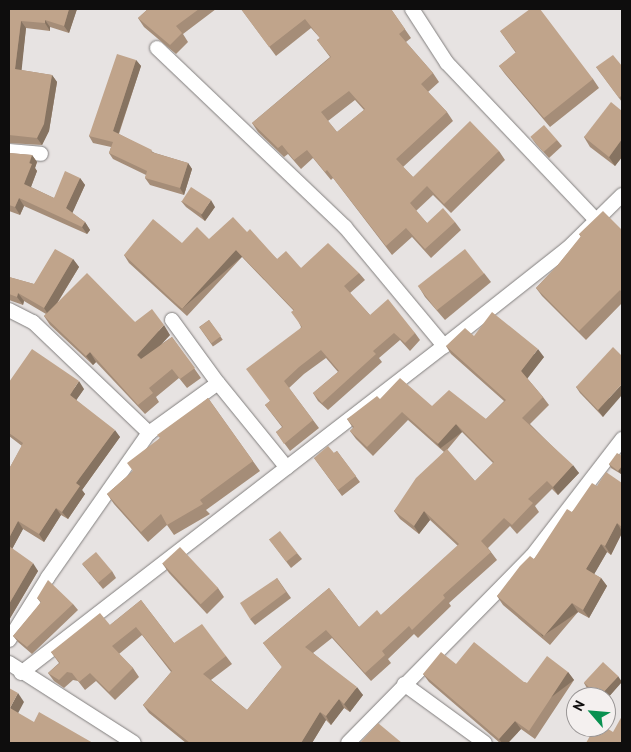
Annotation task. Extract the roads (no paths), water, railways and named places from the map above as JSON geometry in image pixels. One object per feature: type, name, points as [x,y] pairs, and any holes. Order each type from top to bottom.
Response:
[{"type":"street","points":[[412,9],[447,63],[596,220]]},
{"type":"street","points":[[157,48],[345,227],[444,346]]},
{"type":"street","points":[[9,150],[41,154]]},
{"type":"street","points":[[21,673],[567,249],[622,195]]},
{"type":"street","points":[[9,310],[33,322],[149,433]]},
{"type":"street","points":[[172,320],[218,383],[287,468]]},
{"type":"street","points":[[9,640],[48,577],[149,433],[218,383]]},
{"type":"street","points":[[348,743],[532,556],[622,440]]},
{"type":"street","points":[[9,663],[21,673],[134,743]]},
{"type":"street","points":[[404,684],[485,743]]}]
